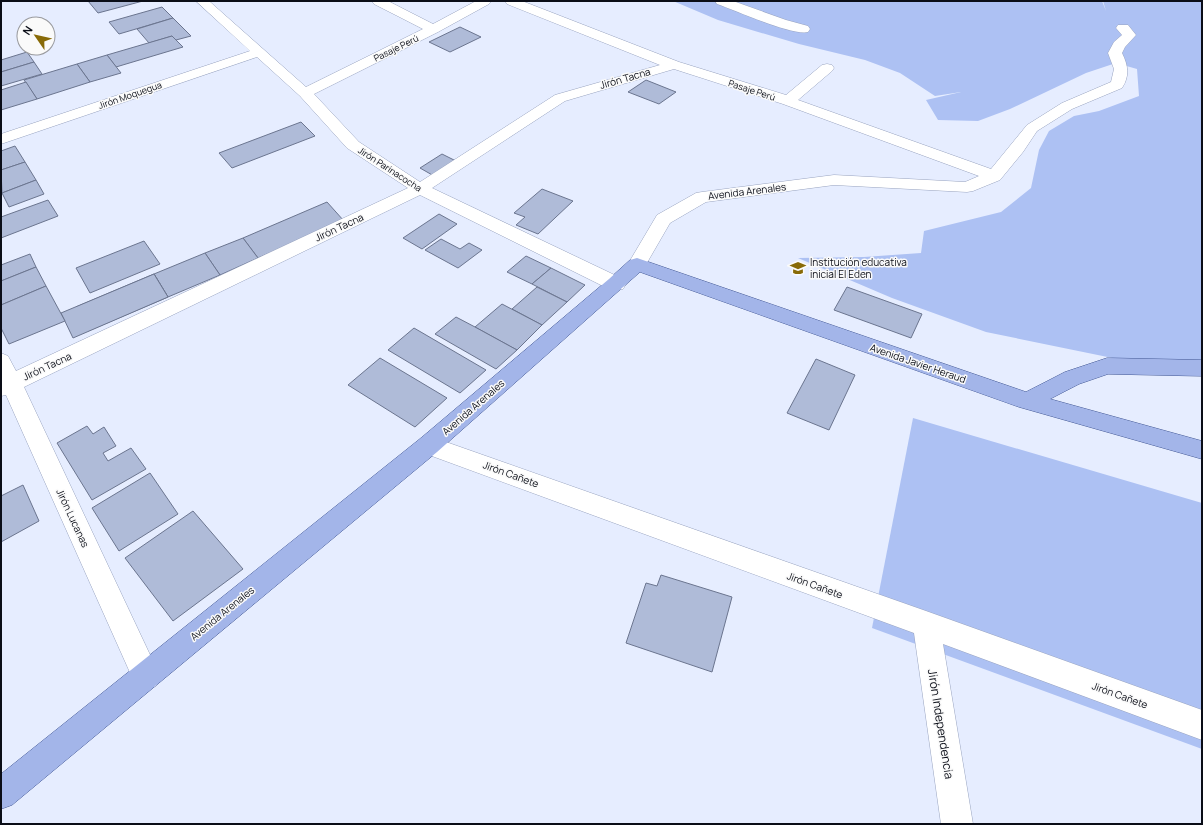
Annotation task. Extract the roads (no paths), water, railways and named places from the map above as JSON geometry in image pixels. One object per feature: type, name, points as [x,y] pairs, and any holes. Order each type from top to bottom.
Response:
[{"type":"main road","name":"Avenida Arenales","points":[[1,794],[429,445],[616,284],[637,264]]},
{"type":"main road","name":"Avenida Javier Heraud","points":[[637,264],[1027,401],[1202,450]]},
{"type":"main road","points":[[1027,401],[1072,378],[1107,366],[1202,368]]},
{"type":"street","name":"Jirón Parinacocha","points":[[202,1],[305,93],[353,145],[420,189],[616,284]]},
{"type":"street","points":[[378,1],[433,29]]},
{"type":"street","name":"Pasaje Perú","points":[[305,93],[486,1]]},
{"type":"street","name":"Pasaje Perú","points":[[511,1],[674,65],[788,101],[994,176]]},
{"type":"street","points":[[721,1],[781,23],[803,29]]},
{"type":"street","points":[[994,176],[1018,149],[1032,128],[1067,106],[1117,86],[1120,81],[1121,74],[1120,62],[1115,53],[1119,45],[1129,35],[1123,28]]},
{"type":"street","name":"Jirón Moquegua","points":[[1,139],[259,52]]},
{"type":"street","name":"Jirón Tacna","points":[[6,386],[420,189],[560,98],[674,65]]},
{"type":"street","points":[[788,101],[827,68]]},
{"type":"street","name":"Avenida Arenales","points":[[637,264],[663,219],[702,197],[834,180],[967,187],[994,176]]},
{"type":"street","name":"Jirón Lucanas","points":[[1,361],[6,386],[146,676]]},
{"type":"street","name":"Jirón Cañete","points":[[429,445],[1202,725]]},
{"type":"street","name":"Jirón Independencia","points":[[926,624],[957,824]]},
{"type":"place","name":"Institución educativa inicial El Eden","points":[[798,268]]}]
